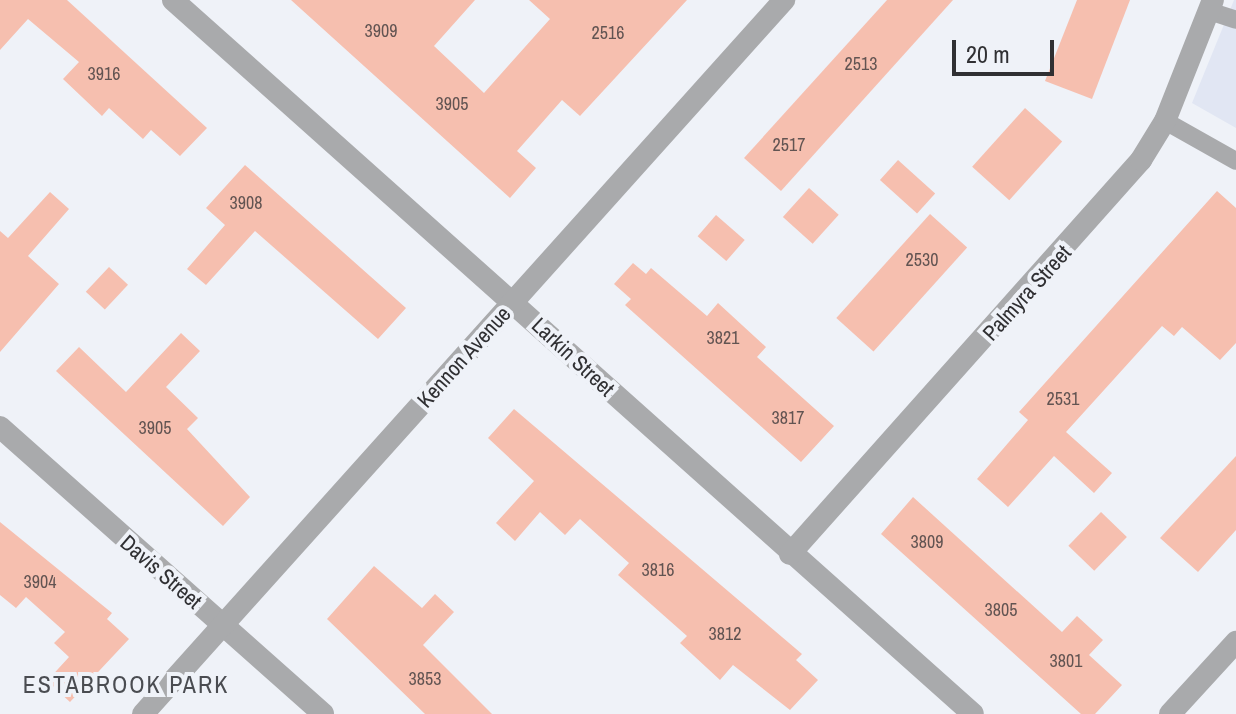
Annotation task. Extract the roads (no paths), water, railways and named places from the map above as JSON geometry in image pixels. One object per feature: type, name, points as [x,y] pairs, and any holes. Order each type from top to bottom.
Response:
[{"type":"street","name":"Larkin Street","points":[[173,0],[514,302],[790,554],[973,714]]},
{"type":"street","name":"Kennon Avenue","points":[[143,714],[784,0]]},
{"type":"street","name":"Palmyra Street","points":[[790,554],[1086,227],[1165,121],[1211,5]]},
{"type":"street","name":"Davis Street","points":[[0,427],[323,714]]},
{"type":"street","points":[[1170,714],[1236,642]]},
{"type":"lane","points":[[1211,5],[1236,20]]},
{"type":"lane","points":[[1165,121],[1236,161]]},
{"type":"district","name":"ESTABROOK PARK","points":[[126,685]]}]
